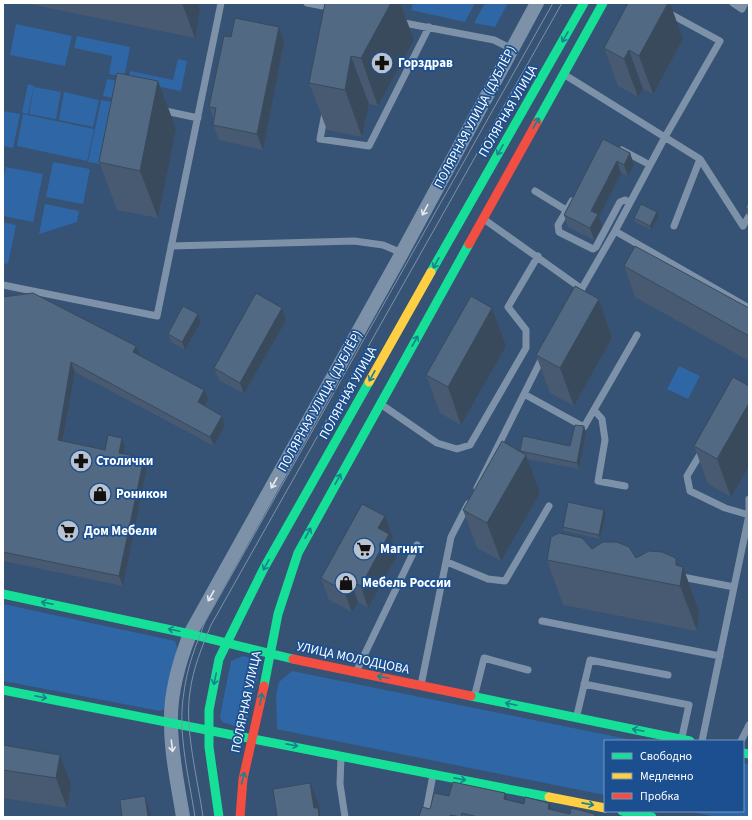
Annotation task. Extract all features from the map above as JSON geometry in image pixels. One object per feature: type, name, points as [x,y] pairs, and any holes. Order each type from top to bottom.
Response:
[{"type":"main road","name":"ПОЛЯРНАЯ УЛИЦА","points":[[219,817],[207,728],[218,665],[226,642],[264,568],[584,3]]},
{"type":"main road","name":"ПОЛЯРНАЯ УЛИЦА","points":[[240,817],[241,786],[254,737],[270,653],[285,586],[298,553],[603,3]]},
{"type":"main road","name":"УЛИЦА МОЛОДЦОВА","points":[[6,595],[190,634],[357,672],[686,740]]},
{"type":"main road","points":[[3,690],[254,737],[604,808]]},
{"type":"main road","points":[[627,812],[652,817]]},
{"type":"street","name":"ПОЛЯРНАЯ УЛИЦА (ДУБЛЁР)","points":[[183,817],[170,722],[176,676],[190,634],[402,254],[537,3]]},
{"type":"lane","points":[[3,285],[157,316],[221,3]]},
{"type":"lane","points":[[307,3],[345,10]]},
{"type":"lane","points":[[574,301],[615,231],[665,137],[720,41],[650,3]]},
{"type":"lane","points":[[733,3],[742,9],[745,3]]},
{"type":"lane","points":[[391,20],[494,40],[512,49]]},
{"type":"lane","points":[[326,108],[320,139],[369,146],[429,27]]},
{"type":"lane","points":[[563,74],[700,158],[743,226],[749,216]]},
{"type":"lane","points":[[151,108],[198,118]]},
{"type":"lane","points":[[612,144],[650,165]]},
{"type":"lane","points":[[674,226],[700,158]]},
{"type":"lane","points":[[535,191],[566,210]]},
{"type":"lane","points":[[574,196],[558,225],[559,232],[593,249],[596,247],[620,202],[625,200],[630,202]]},
{"type":"lane","points":[[483,218],[582,289]]},
{"type":"lane","points":[[615,231],[749,308]]},
{"type":"lane","points":[[172,246],[354,241],[382,245],[402,254]]},
{"type":"lane","points":[[380,404],[437,442],[457,449],[470,446],[526,348],[526,330],[508,307],[538,256]]},
{"type":"lane","points":[[524,394],[584,428],[637,335]]},
{"type":"lane","points":[[421,685],[452,537],[545,351]]},
{"type":"lane","points":[[594,410],[602,419],[605,440],[598,481],[625,486]]},
{"type":"lane","points":[[705,446],[687,476],[690,491],[725,508],[749,515]]},
{"type":"lane","points":[[702,740],[749,515],[749,499]]},
{"type":"lane","points":[[447,562],[488,579],[505,582],[549,506]]},
{"type":"lane","points":[[357,672],[417,545]]},
{"type":"lane","points":[[666,573],[734,587]]},
{"type":"lane","points":[[542,621],[720,656]]},
{"type":"lane","points":[[474,696],[484,658],[528,670]]},
{"type":"lane","points":[[576,718],[590,660],[668,675]]},
{"type":"lane","points":[[584,684],[689,705],[686,740]]},
{"type":"lane","points":[[742,740],[749,725]]},
{"type":"lane","points":[[342,755],[340,784],[345,817]]},
{"type":"lane","points":[[425,817],[433,773]]},
{"type":"shaded area","points":[[413,3],[475,3],[465,22],[411,10]]},
{"type":"shaded area","points":[[485,3],[508,3],[495,27],[474,23]]},
{"type":"shaded area","points":[[16,24],[72,36],[65,66],[10,55]]},
{"type":"shaded area","points":[[77,36],[130,47],[124,77],[109,74],[112,56],[74,48]]},
{"type":"shaded area","points":[[178,59],[187,61],[181,91],[140,83],[125,100],[130,71],[173,80]]},
{"type":"shaded area","points":[[107,79],[123,82],[120,99],[103,96]]},
{"type":"shaded area","points":[[28,84],[34,86],[28,114],[22,113]]},
{"type":"shaded area","points":[[34,87],[61,92],[56,119],[29,114]]},
{"type":"shaded area","points":[[64,92],[99,100],[93,127],[59,120]]},
{"type":"shaded area","points":[[101,100],[120,103],[107,165],[88,162]]},
{"type":"shaded area","points":[[3,111],[20,114],[13,148],[3,146]]},
{"type":"shaded area","points":[[23,114],[94,129],[87,161],[17,146]]},
{"type":"shaded area","points":[[53,162],[90,169],[83,204],[46,197]]},
{"type":"shaded area","points":[[6,167],[43,174],[33,222],[3,216],[3,181]]},
{"type":"shaded area","points":[[45,204],[79,211],[77,222],[39,234]]},
{"type":"shaded area","points":[[3,222],[16,225],[8,264],[3,263]]},
{"type":"shaded area","points":[[679,366],[700,376],[688,399],[667,389]]},
{"type":"shaded area","points":[[3,604],[175,641],[178,650],[164,709],[160,711],[3,681]]},
{"type":"shaded area","points":[[243,656],[255,659],[260,668],[246,725],[238,727],[222,722],[220,716],[231,661]]},
{"type":"shaded area","points":[[292,671],[632,740],[604,740],[604,795],[277,729],[276,695],[279,682]]},
{"type":"shaded area","points":[[744,763],[749,764],[749,817],[717,817],[692,812],[744,812]]},
{"type":"building","points":[[325,3],[391,3],[361,58],[351,56],[345,90],[309,83]]},
{"type":"building","points":[[628,3],[668,3],[639,56],[629,50],[624,59],[604,48]]},
{"type":"building","points":[[235,18],[279,27],[257,134],[213,125],[216,108],[209,107],[224,36],[231,37]]},
{"type":"building","points":[[117,73],[158,81],[140,171],[99,162]]},
{"type":"building","points":[[603,139],[630,153],[624,165],[617,161],[591,211],[598,214],[590,228],[564,215]]},
{"type":"building","points":[[749,201],[749,210],[745,208]]},
{"type":"building","points":[[641,204],[657,212],[650,226],[634,218]]},
{"type":"building","points":[[635,246],[749,308],[749,336],[624,266]]},
{"type":"building","points":[[575,286],[599,299],[560,368],[536,355]]},
{"type":"building","points":[[33,293],[136,346],[133,352],[204,390],[198,402],[222,416],[210,437],[71,362],[58,440],[105,450],[108,435],[122,438],[119,453],[144,458],[119,576],[3,552],[3,297]]},
{"type":"building","points":[[256,293],[282,308],[240,383],[214,368]]},
{"type":"building","points":[[471,296],[492,308],[448,387],[426,375]]},
{"type":"building","points":[[183,306],[198,314],[182,342],[168,334]]},
{"type":"building","points":[[733,377],[749,386],[749,403],[717,459],[694,446]]},
{"type":"building","points":[[575,425],[584,426],[577,463],[520,451],[523,436],[570,446]]},
{"type":"building","points":[[502,441],[526,455],[487,523],[463,510]]},
{"type":"building","points":[[568,502],[604,510],[599,535],[563,527]]},
{"type":"building","points":[[362,504],[385,516],[378,528],[389,534],[361,586],[350,580],[344,591],[321,578]]},
{"type":"building","points":[[559,533],[582,538],[592,549],[603,542],[617,542],[629,547],[636,558],[649,551],[662,552],[676,558],[676,565],[683,567],[680,586],[547,560],[551,537]]},
{"type":"building","points":[[3,745],[60,755],[56,778],[3,770]]},
{"type":"building","points":[[453,782],[505,793],[504,799],[524,804],[525,797],[549,803],[548,809],[570,814],[571,808],[595,814],[594,817],[478,817],[462,813],[461,817],[450,815],[450,817],[419,817],[422,807],[430,809],[434,793],[449,796]]},
{"type":"building","points":[[310,783],[314,808],[318,808],[319,817],[277,817],[273,789]]},
{"type":"building","points":[[145,796],[148,817],[122,817],[120,800]]},
{"type":"tram line","points":[[195,817],[183,739],[182,708],[185,683],[195,648],[205,622],[553,3]]},
{"type":"tram line","points":[[203,817],[192,754],[189,706],[191,683],[201,650],[211,625],[562,3]]},
{"type":"traffic: fast","points":[[431,272],[584,3]]},
{"type":"traffic: fast","points":[[537,122],[603,3]]},
{"type":"traffic: fast","points":[[264,686],[278,614],[298,553],[469,244]]},
{"type":"traffic: fast","points":[[219,817],[209,747],[209,710],[219,659],[264,568],[369,382]]},
{"type":"traffic: fast","points":[[3,594],[190,634],[293,659]]},
{"type":"traffic: fast","points":[[3,690],[549,797]]},
{"type":"traffic: fast","points":[[471,696],[685,740]]},
{"type":"traffic: fast","points":[[744,753],[749,754]]},
{"type":"traffic: fast","points":[[627,812],[652,817]]},
{"type":"traffic: slow","points":[[369,382],[431,272]]},
{"type":"traffic: slow","points":[[549,797],[604,808]]},
{"type":"traffic: jam","points":[[469,244],[537,122]]},
{"type":"traffic: jam","points":[[293,659],[471,696]]},
{"type":"traffic: jam","points":[[240,817],[243,779],[264,686]]},
{"type":"place","name":"Горздрав","points":[[382,63]]},
{"type":"place","name":"Столички","points":[[81,461]]},
{"type":"place","name":"Роникон","points":[[100,494]]},
{"type":"place","name":"Дом Мебели","points":[[68,531]]},
{"type":"place","name":"Магнит","points":[[364,549]]},
{"type":"place","name":"Мебель России","points":[[346,583]]}]
